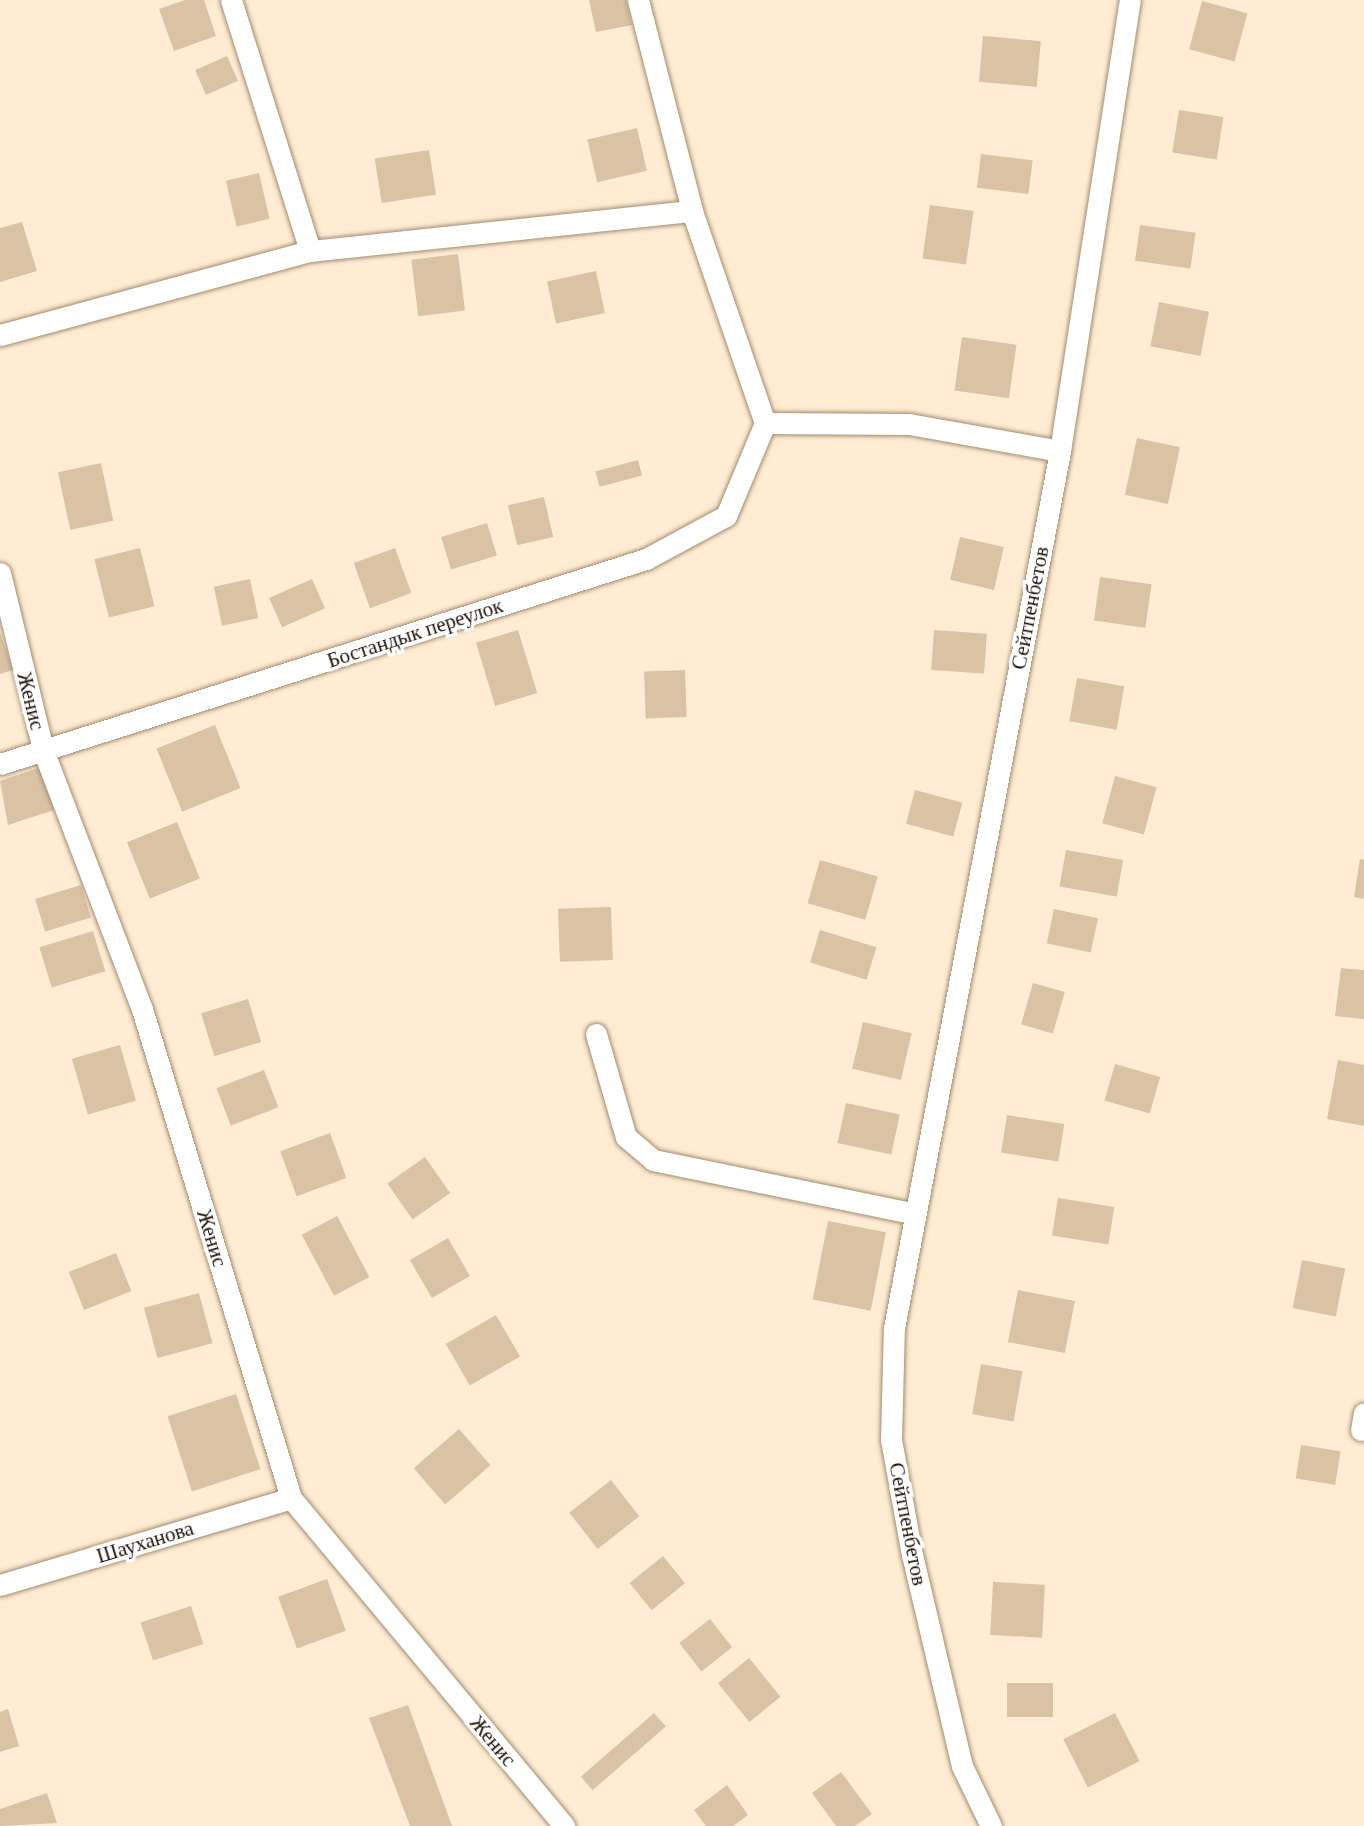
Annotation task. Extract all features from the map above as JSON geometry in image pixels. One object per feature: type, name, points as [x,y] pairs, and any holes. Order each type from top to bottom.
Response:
[{"type":"street","points":[[230,0],[310,251]]},
{"type":"street","points":[[638,0],[692,211],[765,423],[909,424],[1060,451]]},
{"type":"street","name":"Сейтпенбетов","points":[[991,1826],[962,1766],[891,1440],[894,1328],[1060,451],[1130,0]]},
{"type":"street","points":[[0,335],[310,251],[692,211]]},
{"type":"street","name":"Бостандык переулок","points":[[0,764],[646,559],[726,516],[765,423]]},
{"type":"street","name":"Женис","points":[[0,573],[43,750],[142,1009],[291,1498],[564,1826]]},
{"type":"street","points":[[596,1034],[626,1137],[653,1160],[915,1214]]},
{"type":"street","name":"Шауханова","points":[[0,1585],[291,1498]]},
{"type":"building","points":[[185,0],[204,0],[216,36],[174,51],[159,9]]},
{"type":"building","points":[[589,0],[626,0],[632,25],[596,32]]},
{"type":"building","points":[[1202,1],[1247,13],[1234,61],[1189,49]]},
{"type":"building","points":[[983,36],[1041,41],[1037,87],[979,82]]},
{"type":"building","points":[[227,56],[238,81],[206,95],[195,70]]},
{"type":"building","points":[[1179,110],[1223,117],[1217,160],[1172,152]]},
{"type":"building","points":[[637,128],[647,171],[597,182],[587,139]]},
{"type":"building","points":[[429,150],[436,194],[382,203],[375,159]]},
{"type":"building","points":[[981,154],[1033,160],[1028,194],[977,188]]},
{"type":"building","points":[[259,173],[270,219],[236,226],[226,181]]},
{"type":"building","points":[[930,205],[974,211],[966,265],[922,258]]},
{"type":"building","points":[[22,222],[37,271],[0,282],[0,228]]},
{"type":"building","points":[[1140,225],[1195,233],[1190,268],[1135,261]]},
{"type":"building","points":[[458,254],[465,311],[418,316],[411,260]]},
{"type":"building","points":[[596,271],[605,313],[556,323],[547,281]]},
{"type":"building","points":[[1159,302],[1209,312],[1200,356],[1150,346]]},
{"type":"building","points":[[962,337],[1016,345],[1009,398],[954,390]]},
{"type":"building","points":[[1137,438],[1180,447],[1168,504],[1125,495]]},
{"type":"building","points":[[638,460],[642,475],[600,487],[595,471]]},
{"type":"building","points":[[101,463],[113,521],[70,530],[58,472]]},
{"type":"building","points":[[544,497],[553,537],[517,545],[508,505]]},
{"type":"building","points":[[487,523],[497,556],[451,570],[441,537]]},
{"type":"building","points":[[960,537],[1004,547],[994,590],[950,580]]},
{"type":"building","points":[[140,548],[155,606],[109,618],[94,559]]},
{"type":"building","points":[[395,548],[411,593],[370,608],[354,563]]},
{"type":"building","points":[[1100,577],[1151,584],[1145,628],[1094,621]]},
{"type":"building","points":[[250,579],[258,618],[222,626],[214,587]]},
{"type":"building","points":[[312,579],[325,608],[282,627],[269,598]]},
{"type":"building","points":[[518,630],[537,693],[495,706],[476,643]]},
{"type":"building","points":[[934,630],[987,634],[984,674],[931,670]]},
{"type":"building","points":[[0,632],[13,670],[0,674]]},
{"type":"building","points":[[685,670],[687,717],[646,718],[644,671]]},
{"type":"building","points":[[1077,678],[1124,686],[1117,730],[1069,721]]},
{"type":"building","points":[[215,725],[240,788],[182,812],[157,749]]},
{"type":"building","points":[[41,767],[54,810],[8,825],[0,781]]},
{"type":"building","points":[[1115,776],[1157,787],[1144,834],[1102,823]]},
{"type":"building","points":[[915,790],[962,803],[953,836],[906,824]]},
{"type":"building","points":[[177,822],[200,879],[150,899],[127,842]]},
{"type":"building","points":[[1066,850],[1123,860],[1117,897],[1060,886]]},
{"type":"building","points":[[1360,859],[1364,860],[1364,899],[1354,897]]},
{"type":"building","points":[[820,860],[878,877],[865,920],[808,903]]},
{"type":"building","points":[[81,885],[91,918],[45,932],[35,899]]},
{"type":"building","points":[[611,907],[613,960],[560,962],[558,909]]},
{"type":"building","points":[[1054,909],[1098,918],[1091,953],[1047,943]]},
{"type":"building","points":[[820,930],[876,947],[866,980],[810,963]]},
{"type":"building","points":[[93,931],[105,971],[52,988],[39,947]]},
{"type":"building","points":[[1341,968],[1364,970],[1364,1019],[1335,1016]]},
{"type":"building","points":[[1033,983],[1065,992],[1053,1033],[1021,1024]]},
{"type":"building","points":[[248,999],[261,1042],[214,1056],[201,1013]]},
{"type":"building","points":[[863,1022],[912,1033],[901,1080],[852,1069]]},
{"type":"building","points":[[120,1045],[136,1101],[88,1115],[72,1059]]},
{"type":"building","points":[[1338,1060],[1364,1065],[1364,1126],[1327,1119]]},
{"type":"building","points":[[1115,1064],[1160,1077],[1150,1113],[1105,1101]]},
{"type":"building","points":[[264,1070],[278,1107],[231,1126],[216,1088]]},
{"type":"building","points":[[846,1103],[900,1114],[891,1155],[837,1143]]},
{"type":"building","points":[[1007,1115],[1064,1124],[1058,1162],[1001,1153]]},
{"type":"building","points":[[330,1133],[346,1178],[297,1196],[280,1151]]},
{"type":"building","points":[[425,1157],[450,1193],[413,1219],[387,1183]]},
{"type":"building","points":[[1058,1198],[1114,1207],[1108,1244],[1052,1236]]},
{"type":"building","points":[[337,1216],[369,1277],[334,1296],[302,1235]]},
{"type":"building","points":[[828,1221],[886,1232],[871,1311],[813,1300]]},
{"type":"building","points":[[448,1238],[470,1276],[432,1298],[410,1260]]},
{"type":"building","points":[[116,1253],[131,1291],[84,1310],[69,1272]]},
{"type":"building","points":[[1302,1260],[1345,1268],[1336,1316],[1293,1308]]},
{"type":"building","points":[[1018,1290],[1075,1301],[1065,1353],[1008,1342]]},
{"type":"building","points":[[199,1293],[212,1343],[157,1358],[144,1308]]},
{"type":"building","points":[[496,1315],[520,1357],[470,1386],[446,1344]]},
{"type":"building","points":[[981,1364],[1022,1371],[1014,1422],[972,1414]]},
{"type":"building","points":[[236,1394],[260,1469],[192,1491],[168,1416]]},
{"type":"building","points":[[459,1429],[490,1465],[445,1505],[414,1468]]},
{"type":"building","points":[[1301,1445],[1341,1451],[1335,1485],[1296,1479]]},
{"type":"building","points":[[611,1480],[639,1516],[598,1549],[569,1513]]},
{"type":"building","points":[[663,1556],[685,1583],[652,1610],[630,1583]]},
{"type":"building","points":[[327,1579],[346,1631],[297,1648],[278,1597]]},
{"type":"building","points":[[993,1582],[1045,1585],[1042,1638],[990,1635]]},
{"type":"building","points":[[191,1606],[203,1644],[153,1660],[141,1622]]},
{"type":"building","points":[[710,1619],[732,1647],[701,1671],[679,1643]]},
{"type":"building","points":[[749,1658],[780,1697],[749,1722],[718,1683]]},
{"type":"building","points":[[1007,1683],[1053,1683],[1053,1717],[1007,1717]]},
{"type":"building","points":[[408,1705],[452,1826],[410,1826],[369,1718]]},
{"type":"building","points":[[8,1709],[19,1746],[0,1752],[0,1712]]},
{"type":"building","points":[[654,1713],[666,1727],[593,1790],[581,1777]]},
{"type":"building","points":[[1115,1713],[1140,1761],[1088,1787],[1063,1739]]},
{"type":"building","points":[[841,1772],[872,1814],[855,1826],[836,1826],[812,1793]]},
{"type":"building","points":[[727,1785],[748,1815],[733,1826],[706,1826],[694,1810]]},
{"type":"building","points":[[47,1793],[57,1823],[0,1826],[0,1809]]}]
